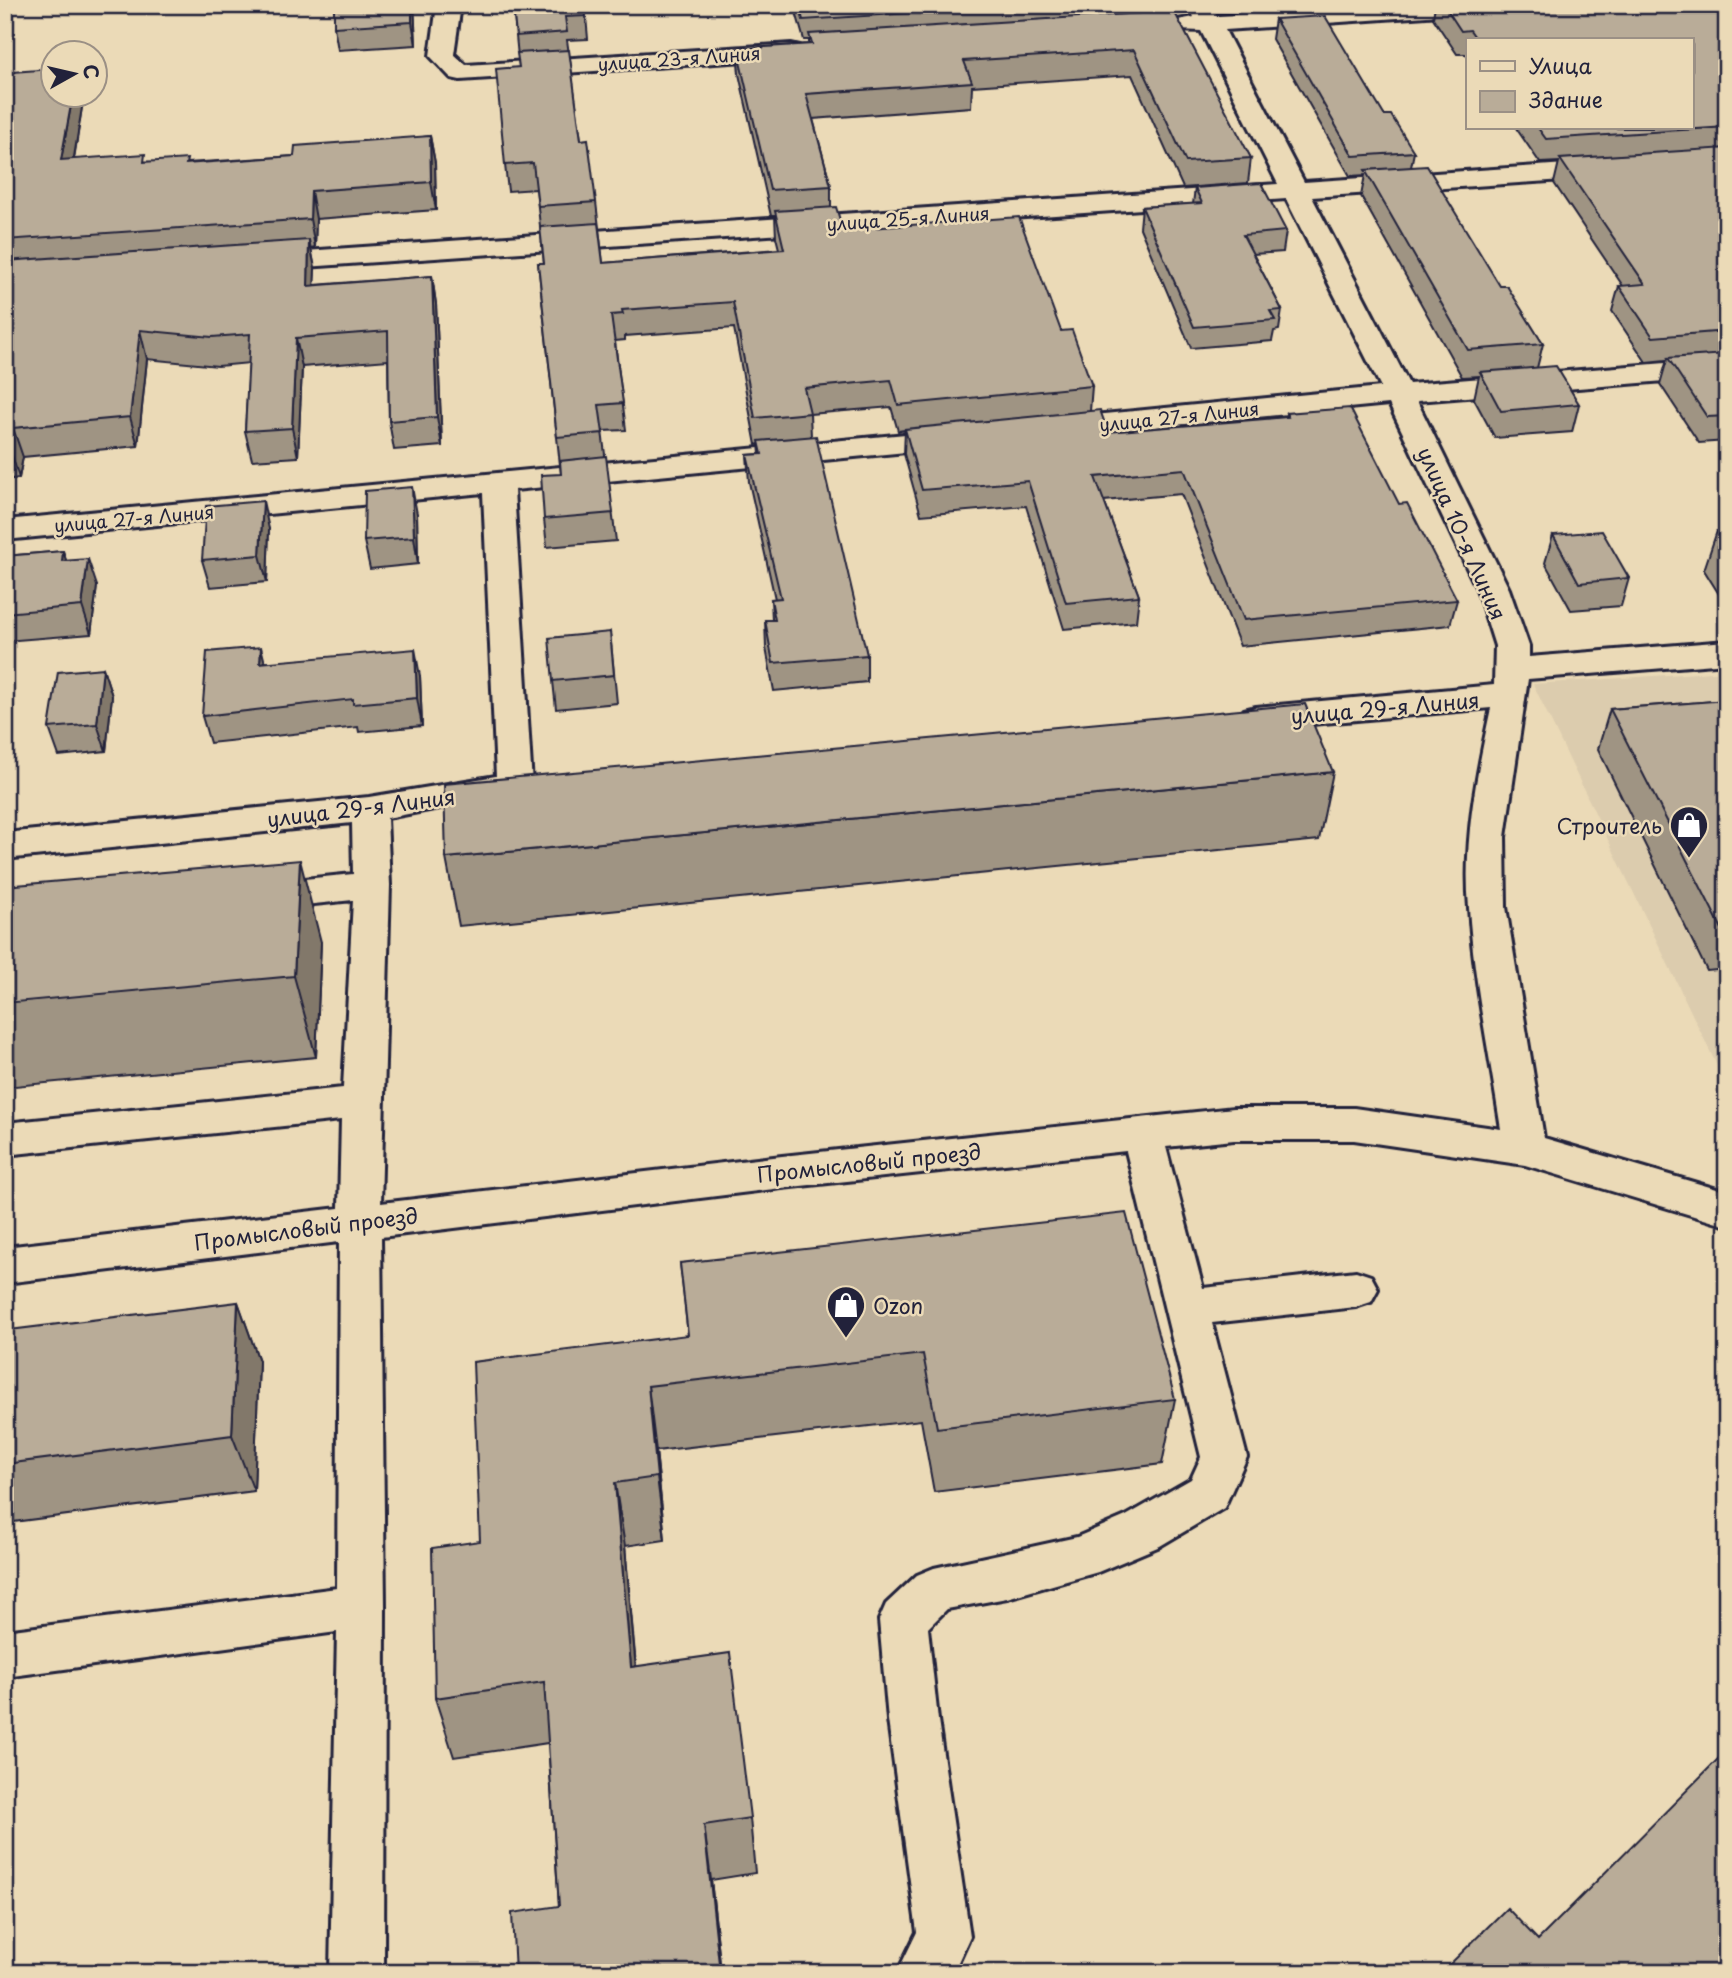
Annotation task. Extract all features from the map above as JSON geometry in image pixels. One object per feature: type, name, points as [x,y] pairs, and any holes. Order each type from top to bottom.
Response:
[{"type":"street","name":"улица 23-я Линия","points":[[449,5],[442,56],[460,73],[821,49]]},
{"type":"street","points":[[1168,26],[1205,14],[1484,5]]},
{"type":"street","name":"улица 10-я Линия","points":[[1205,14],[1298,191],[1399,394],[1493,589],[1512,646],[1512,682],[1497,760],[1487,836],[1488,907],[1497,982],[1525,1149]]},
{"type":"street","name":"улица 25-я Линия","points":[[242,263],[1630,168]]},
{"type":"street","name":"улица 27-я Линия","points":[[1025,431],[1399,394],[1727,367]]},
{"type":"street","name":"улица 27-я Линия","points":[[5,530],[983,435]]},
{"type":"street","name":"улица 29-я Линия","points":[[5,846],[369,809],[528,783],[498,483]]},
{"type":"street","name":"улица 29-я Линия","points":[[1228,721],[1727,652]]},
{"type":"street","points":[[358,1973],[361,1607],[359,1293],[362,1102],[372,886],[369,809]]},
{"type":"street","points":[[223,901],[372,886]]},
{"type":"street","points":[[5,1139],[362,1102]]},
{"type":"street","name":"Промысловый проезд","points":[[5,1265],[362,1221],[1142,1132],[1234,1124],[1354,1124],[1525,1149],[1727,1209]]},
{"type":"street","points":[[924,1973],[944,1936],[903,1620],[934,1590],[1007,1576],[1081,1557],[1143,1531],[1208,1493],[1224,1457],[1142,1132]]},
{"type":"street","points":[[1188,1308],[1356,1289]]},
{"type":"street","points":[[5,1654],[361,1607]]},
{"type":"shaded area","points":[[1727,671],[1727,1074],[1721,1074],[1533,684]]},
{"type":"building","points":[[334,5],[412,5],[412,22],[334,27]]},
{"type":"building","points":[[513,5],[585,5],[586,16],[565,17],[567,32],[516,36]]},
{"type":"building","points":[[799,5],[1032,5],[803,20]]},
{"type":"building","points":[[1444,5],[1727,5],[1727,127],[1694,129],[1694,38],[1476,38],[1470,30],[1461,31]]},
{"type":"building","points":[[1174,11],[1251,158],[1186,162],[1134,50],[964,61],[972,82],[806,94],[831,186],[770,190],[737,49],[812,44],[809,34]]},
{"type":"building","points":[[1325,16],[1384,115],[1391,115],[1414,152],[1353,156],[1275,19]]},
{"type":"building","points":[[569,50],[581,140],[588,139],[596,202],[538,206],[533,163],[505,165],[496,69],[519,67],[517,53]]},
{"type":"building","points":[[38,70],[38,108],[70,108],[61,160],[145,154],[144,162],[187,159],[186,164],[294,156],[295,146],[430,136],[431,182],[311,191],[310,219],[5,240],[5,101],[12,72]]},
{"type":"building","points":[[1539,130],[1682,130],[1546,139]]},
{"type":"building","points":[[1727,148],[1727,331],[1653,337],[1619,286],[1645,284],[1560,159]]},
{"type":"building","points":[[1427,166],[1500,286],[1507,286],[1543,344],[1468,350],[1365,170]]},
{"type":"building","points":[[1261,183],[1286,231],[1243,235],[1282,310],[1270,311],[1275,320],[1194,327],[1142,207],[1202,203],[1195,188]]},
{"type":"building","points":[[836,207],[843,230],[1019,217],[1061,331],[1072,330],[1092,386],[898,405],[891,380],[804,388],[810,413],[755,418],[733,302],[622,310],[623,314],[611,315],[623,403],[599,405],[603,433],[557,437],[538,263],[544,263],[540,227],[598,223],[603,263],[784,249],[775,211]]},
{"type":"building","points":[[309,240],[308,286],[432,276],[437,417],[389,421],[388,331],[296,338],[292,428],[245,431],[250,334],[212,337],[140,330],[130,417],[13,428],[10,449],[5,450],[5,261]]},
{"type":"building","points":[[1727,354],[1727,416],[1707,417],[1668,358]]},
{"type":"building","points":[[1556,366],[1579,404],[1501,411],[1480,372]]},
{"type":"building","points":[[1350,408],[1399,504],[1407,503],[1457,600],[1244,620],[1184,469],[1095,477],[1139,596],[1066,603],[1028,481],[922,490],[905,429],[1100,410],[1108,432],[1288,417],[1286,413]]},
{"type":"building","points":[[816,436],[867,655],[773,663],[765,620],[775,620],[771,599],[781,598],[747,455],[762,454],[759,441]]},
{"type":"building","points":[[606,456],[613,513],[544,519],[541,475],[561,474],[560,461]]},
{"type":"building","points":[[412,487],[414,537],[364,541],[365,491]]},
{"type":"building","points":[[263,501],[260,555],[202,560],[206,506]]},
{"type":"building","points":[[1727,530],[1727,546],[1717,531]]},
{"type":"building","points":[[1602,531],[1629,578],[1579,583],[1553,535]]},
{"type":"building","points":[[63,551],[62,561],[88,559],[82,606],[5,613],[5,556]]},
{"type":"building","points":[[610,632],[614,675],[553,681],[549,638]]},
{"type":"building","points":[[261,647],[260,663],[415,649],[417,698],[353,704],[353,699],[202,716],[207,652]]},
{"type":"building","points":[[103,668],[97,724],[49,728],[58,672]]},
{"type":"building","points":[[1727,700],[1727,931],[1723,931],[1610,709]]},
{"type":"building","points":[[1305,704],[1333,772],[446,858],[444,784]]},
{"type":"building","points":[[300,860],[294,976],[5,1003],[5,886]]},
{"type":"building","points":[[1126,1213],[1175,1399],[937,1428],[923,1354],[648,1386],[657,1477],[615,1483],[631,1667],[730,1653],[750,1818],[704,1825],[720,1973],[515,1973],[512,1913],[559,1906],[544,1682],[435,1698],[432,1548],[480,1541],[473,1362],[688,1335],[680,1263]]},
{"type":"building","points":[[238,1302],[232,1435],[5,1464],[5,1372],[10,1330]]},
{"type":"building","points":[[1727,1750],[1727,1973],[1441,1973],[1507,1908],[1538,1940]]},
{"type":"place","name":"Строитель","points":[[1689,859]]},
{"type":"place","name":"Ozon","points":[[846,1339]]}]
